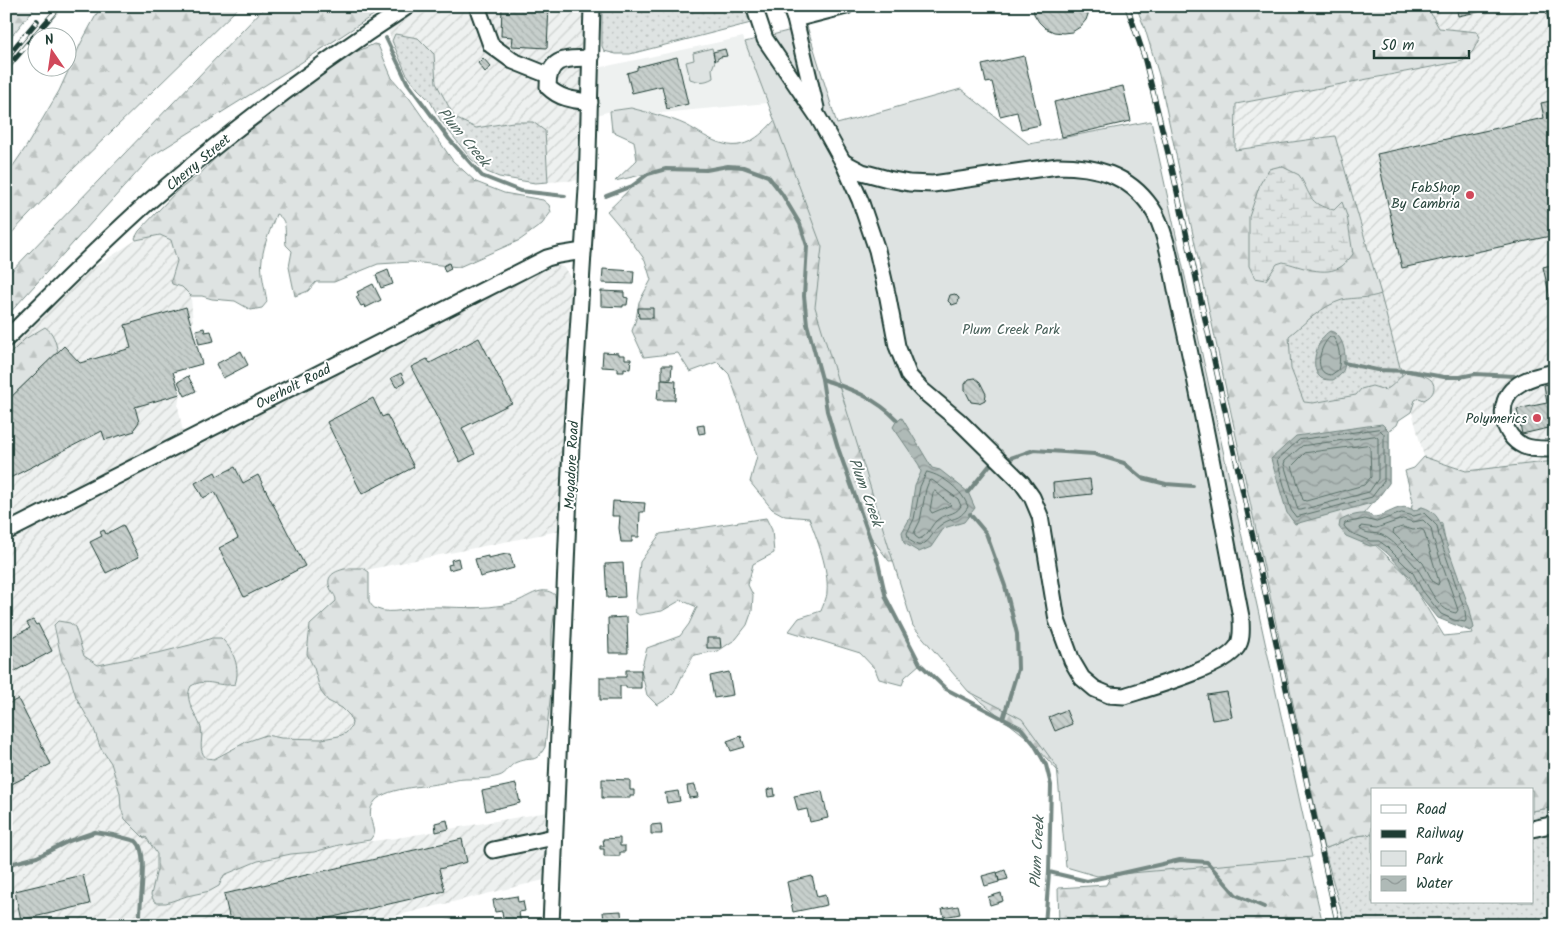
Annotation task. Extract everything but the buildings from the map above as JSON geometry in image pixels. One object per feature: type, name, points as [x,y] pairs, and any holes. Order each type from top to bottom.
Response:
[{"type":"street","name":"Cherry Street","points":[[6,339],[105,243],[193,164],[308,74],[364,34],[408,6]]},
{"type":"street","points":[[477,6],[491,45],[514,61],[548,75]]},
{"type":"street","name":"Mogadore Road","points":[[551,925],[572,437],[588,189],[592,6]]},
{"type":"street","points":[[754,6],[765,38],[818,117],[843,162],[860,200],[877,250],[897,346],[909,376],[922,390],[959,421],[1022,483],[1032,497],[1040,516],[1058,620],[1064,643],[1082,678],[1095,689],[1109,695],[1124,696],[1213,665],[1229,656],[1238,646],[1241,634],[1241,617],[1195,373],[1167,252],[1157,217],[1150,206],[1126,183],[1114,175],[1095,168],[1077,166],[1042,168],[933,184],[909,183],[888,179],[862,172],[843,162]]},
{"type":"street","points":[[818,117],[793,13],[846,6]]},
{"type":"street","points":[[590,102],[555,94],[548,87],[548,75],[555,64],[566,59],[591,58]]},
{"type":"street","name":"Overholt Road","points":[[6,532],[547,258],[583,251]]},
{"type":"street","points":[[1555,372],[1527,379],[1515,386],[1507,394],[1503,405],[1503,418],[1506,428],[1515,440],[1523,446],[1555,449]]},
{"type":"street","points":[[1534,828],[1555,824]]},
{"type":"street","points":[[494,850],[554,836]]},
{"type":"shaded area","points":[[421,6],[586,6],[582,180],[548,182],[546,159],[513,122],[476,128],[455,118],[436,83],[434,54],[395,35],[392,41],[387,28]]},
{"type":"shaded area","points":[[1428,6],[1555,6],[1555,461],[1466,471],[1424,457],[1376,276],[1335,136],[1235,151],[1236,104],[1464,61],[1476,32],[1439,28]]},
{"type":"shaded area","points":[[743,37],[768,103],[649,114],[631,108],[597,115],[598,68]]},
{"type":"shaded area","points":[[160,235],[171,240],[177,261],[171,281],[172,284],[185,288],[191,296],[193,327],[202,364],[174,373],[180,394],[178,406],[183,433],[6,525],[6,345],[66,286],[136,240]]},
{"type":"shaded area","points":[[552,264],[563,267],[575,281],[566,387],[558,531],[366,570],[350,568],[332,592],[336,601],[309,628],[307,654],[314,668],[321,692],[328,701],[342,708],[350,716],[352,723],[346,733],[322,739],[266,736],[231,748],[214,759],[206,758],[201,752],[201,728],[189,701],[188,694],[191,686],[210,681],[229,685],[235,684],[234,658],[227,643],[212,638],[162,652],[98,665],[84,656],[74,627],[54,630],[62,661],[68,670],[76,697],[94,729],[100,747],[111,763],[125,819],[143,838],[146,836],[157,854],[156,873],[177,899],[217,888],[224,875],[258,861],[291,854],[314,852],[339,845],[397,838],[548,812],[548,879],[357,925],[6,925],[6,539],[450,306]]},
{"type":"green space","points":[[6,6],[36,6],[6,43]]},
{"type":"green space","points":[[101,6],[240,6],[69,173],[6,239],[6,176],[26,147],[65,78],[78,78],[78,50]]},
{"type":"green space","points":[[266,6],[387,6],[299,64],[152,156],[6,317],[6,277]]},
{"type":"green space","points":[[602,6],[747,6],[751,23],[630,54],[616,54],[604,51],[602,46]]},
{"type":"green space","points":[[1136,6],[1428,6],[1439,28],[1477,32],[1480,37],[1473,51],[1463,61],[1236,104],[1235,150],[1335,136],[1381,294],[1342,300],[1335,303],[1321,311],[1289,336],[1291,369],[1304,402],[1313,403],[1356,395],[1361,389],[1372,386],[1385,390],[1406,372],[1424,376],[1433,383],[1434,388],[1430,396],[1424,400],[1419,398],[1415,400],[1411,412],[1399,420],[1397,425],[1389,431],[1389,483],[1354,525],[1406,574],[1444,636],[1473,633],[1452,578],[1442,524],[1422,507],[1414,511],[1411,509],[1413,501],[1405,471],[1414,468],[1424,457],[1466,471],[1555,461],[1555,807],[1534,811],[1534,788],[1371,788],[1371,834],[1357,836],[1324,849],[1159,75]]},
{"type":"green space","name":"Plum Creek Park","points":[[807,26],[837,124],[961,89],[1029,144],[1151,121],[1312,857],[1097,876],[1066,867],[1057,767],[1022,719],[968,691],[913,626],[815,307],[822,247],[745,42]]},
{"type":"green space","points":[[395,34],[418,38],[434,54],[436,83],[455,118],[476,128],[513,122],[533,122],[545,131],[548,182],[535,183],[499,177],[487,172],[471,159],[441,121],[430,101],[406,73],[392,41]]},
{"type":"green space","points":[[374,44],[378,45],[392,78],[410,99],[453,161],[476,182],[504,193],[543,200],[549,205],[551,212],[542,224],[520,240],[459,267],[411,262],[378,264],[334,282],[316,282],[308,291],[295,296],[289,267],[292,251],[286,245],[283,220],[276,214],[262,259],[262,275],[267,302],[262,308],[251,310],[235,301],[191,296],[182,287],[172,284],[171,281],[177,261],[171,240],[160,235],[136,240],[135,238],[139,231],[176,192],[201,173],[223,150],[260,123],[305,85],[354,51],[356,52]]},
{"type":"green space","points":[[712,48],[715,61],[712,69],[713,78],[702,82],[690,79],[686,62],[694,60],[693,53]]},
{"type":"green space","points":[[631,108],[673,120],[714,141],[733,145],[749,142],[763,132],[781,113],[1066,780],[1030,740],[968,691],[917,559],[889,561],[868,533],[877,558],[886,598],[920,664],[905,677],[902,685],[879,679],[875,669],[860,653],[789,631],[799,618],[821,611],[827,594],[824,564],[809,518],[785,516],[772,509],[750,482],[757,456],[729,374],[717,362],[690,372],[678,353],[644,357],[632,331],[639,302],[651,280],[645,260],[607,211],[641,179],[654,172],[615,181],[637,160],[634,141],[612,131],[610,111]]},
{"type":"green space","points":[[1281,166],[1299,175],[1311,198],[1319,205],[1334,210],[1342,202],[1347,216],[1353,254],[1342,266],[1328,271],[1320,271],[1283,262],[1277,264],[1266,280],[1255,278],[1249,266],[1249,217],[1260,184],[1269,169]]},
{"type":"green space","points":[[1379,288],[1402,375],[1395,397],[1309,410],[1295,403],[1276,338],[1292,314]]},
{"type":"green space","points":[[45,327],[52,335],[58,352],[6,402],[6,358],[25,339]]},
{"type":"green space","points":[[766,518],[772,530],[774,553],[753,564],[748,585],[753,595],[752,611],[747,625],[736,639],[718,651],[694,655],[674,693],[657,705],[647,695],[641,670],[647,648],[680,636],[689,624],[697,607],[681,600],[662,611],[639,615],[635,612],[640,562],[660,534]]},
{"type":"green space","points":[[363,568],[369,572],[369,601],[374,608],[382,611],[424,607],[490,607],[512,603],[539,591],[550,592],[555,595],[556,603],[552,630],[552,682],[545,747],[542,753],[536,758],[515,763],[499,776],[459,779],[385,794],[378,798],[371,807],[370,815],[374,834],[370,840],[258,861],[224,875],[219,886],[210,891],[166,903],[157,903],[151,895],[157,869],[157,854],[146,837],[144,838],[125,819],[111,763],[100,747],[94,729],[76,697],[68,670],[62,661],[54,625],[58,621],[70,623],[75,627],[84,656],[98,665],[162,652],[212,638],[221,638],[235,659],[237,678],[235,684],[224,685],[202,682],[191,686],[189,692],[190,702],[201,728],[201,747],[206,758],[214,759],[246,742],[266,735],[281,738],[322,739],[339,736],[346,733],[351,727],[350,716],[342,708],[328,701],[321,692],[314,668],[307,654],[310,625],[336,601],[329,585],[330,577],[341,570]]},
{"type":"green space","points":[[1281,738],[1323,925],[1059,925],[1058,888],[1106,885],[1117,865]]},
{"type":"green space","points":[[1555,807],[1555,925],[1345,925],[1324,849],[1357,836],[1371,834],[1371,904],[1534,904],[1534,811]]},
{"type":"water","points":[[1330,331],[1335,333],[1342,342],[1345,362],[1342,373],[1339,376],[1333,380],[1325,380],[1317,373],[1315,361],[1321,340]]},
{"type":"water","points":[[902,418],[932,468],[940,470],[968,492],[975,508],[964,522],[944,528],[931,547],[919,552],[904,543],[902,532],[910,518],[915,485],[921,472],[919,465],[893,427],[897,420]]},
{"type":"water","points":[[1382,424],[1389,431],[1389,483],[1375,502],[1295,524],[1287,513],[1271,459],[1296,436]]},
{"type":"water","points":[[1422,507],[1431,511],[1441,525],[1470,610],[1474,628],[1470,631],[1438,618],[1418,593],[1409,576],[1387,553],[1377,545],[1370,546],[1346,536],[1339,527],[1340,521],[1356,515],[1367,514],[1373,517],[1399,508],[1409,508],[1414,511]]},
{"type":"waterway","name":"Plum Creek","points":[[386,38],[407,82],[449,139],[482,176],[520,191],[565,196]]},
{"type":"waterway","name":"Plum Creek","points":[[606,196],[632,186],[648,174],[666,169],[706,170],[728,166],[743,167],[768,176],[782,194],[800,224],[807,246],[804,296],[807,324],[822,379],[827,411],[838,448],[877,558],[886,598],[920,664],[946,689],[1021,728],[1034,744],[1046,765],[1051,785],[1049,872],[1045,925]]},
{"type":"waterway","points":[[1344,363],[1377,370],[1410,371],[1444,377],[1460,377],[1475,374],[1514,376]]},
{"type":"waterway","points":[[822,379],[872,400],[897,420]]},
{"type":"waterway","points":[[1005,460],[1034,450],[1094,454],[1124,463],[1142,478],[1166,484],[1193,486]]},
{"type":"waterway","points":[[968,492],[990,465],[996,463]]},
{"type":"waterway","points":[[970,514],[986,533],[1005,586],[1017,634],[1018,669],[1003,719]]},
{"type":"waterway","points":[[6,865],[37,857],[69,841],[95,832],[136,841],[140,847],[143,868],[140,925]]},
{"type":"waterway","points":[[1049,872],[1087,881],[1180,860],[1207,862],[1236,895],[1264,907]]},
{"type":"railway","points":[[6,69],[60,6]]},
{"type":"railway","points":[[1127,6],[1144,56],[1173,173],[1338,925]]},
{"type":"railway","points":[[6,58],[37,21]]},
{"type":"place","name":"FabShop By Cambria","points":[[1470,195]]},
{"type":"place","name":"Polymerics","points":[[1537,418]]}]
